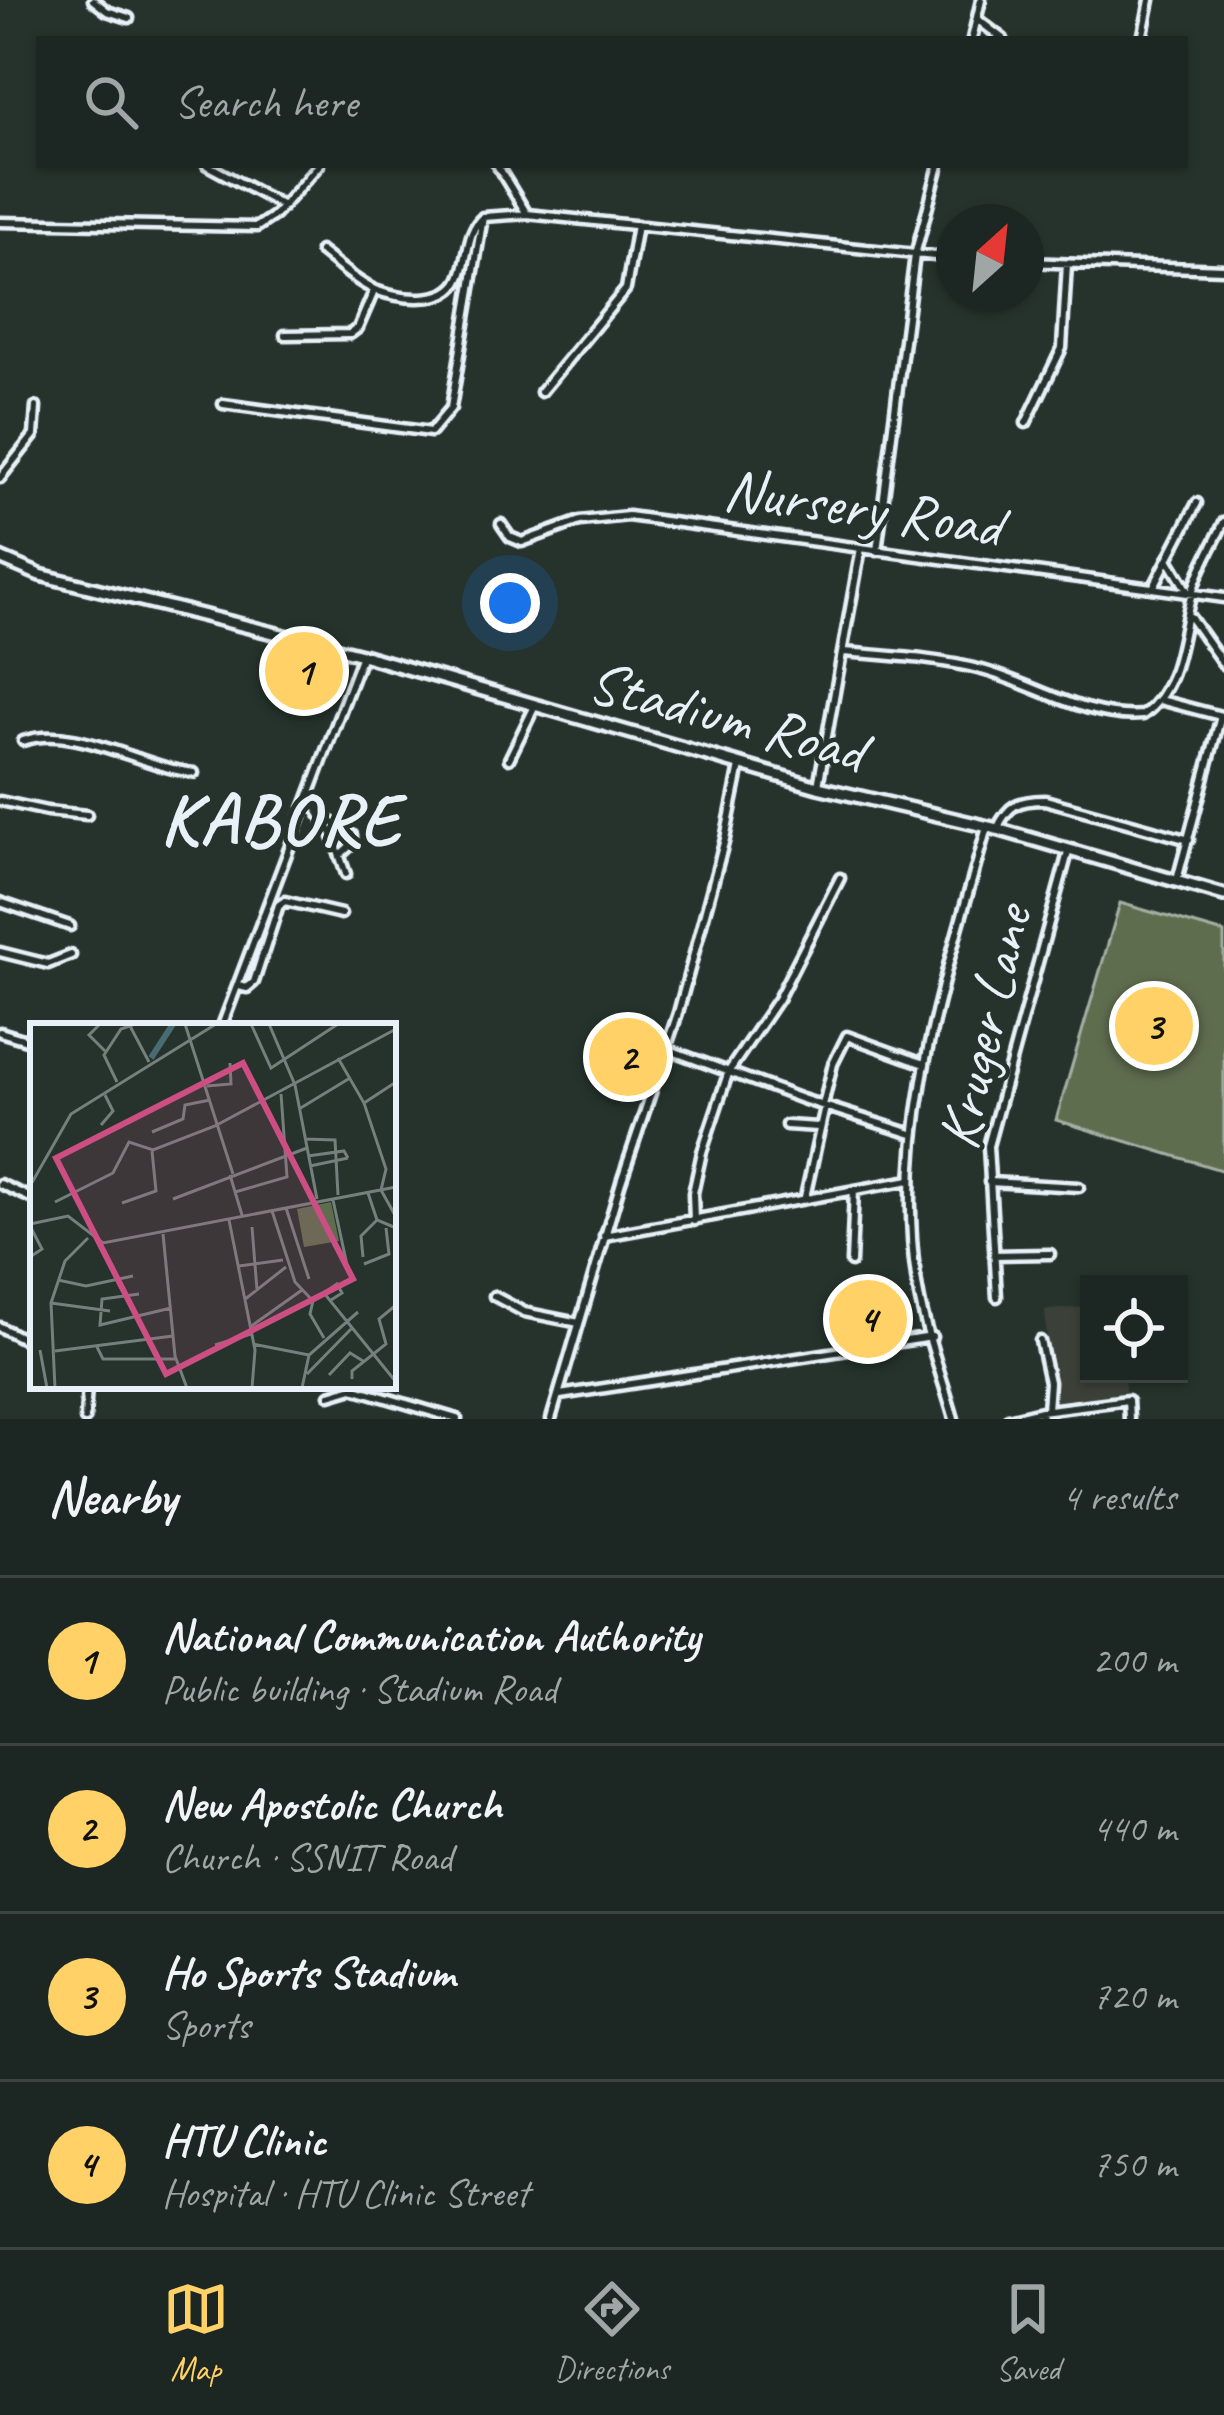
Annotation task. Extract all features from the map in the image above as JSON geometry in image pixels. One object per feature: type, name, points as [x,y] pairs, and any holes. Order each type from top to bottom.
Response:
[{"type":"main road","name":"Stadium Road","points":[[0,558],[40,575],[362,656],[818,787],[992,828],[1224,895]]},
{"type":"street","points":[[93,0],[129,18]]},
{"type":"street","points":[[973,36],[981,0]]},
{"type":"street","points":[[1143,36],[1150,0]]},
{"type":"street","points":[[977,19],[999,36]]},
{"type":"street","points":[[213,168],[283,206]]},
{"type":"street","points":[[0,222],[257,227],[316,168]]},
{"type":"street","points":[[498,168],[526,214]]},
{"type":"street","points":[[877,551],[915,255],[938,168]]},
{"type":"street","points":[[320,251],[374,290],[436,299],[459,281],[474,227],[484,217],[526,214],[936,256]]},
{"type":"street","points":[[223,404],[431,432],[452,408],[484,217]]},
{"type":"street","points":[[541,392],[626,289],[637,226]]},
{"type":"street","points":[[1044,263],[1224,269]]},
{"type":"street","points":[[1026,423],[1062,348],[1067,264]]},
{"type":"street","points":[[284,335],[350,334],[358,328],[374,290]]},
{"type":"street","points":[[0,478],[34,435],[36,407]]},
{"type":"street","points":[[1153,588],[1197,503]]},
{"type":"street","name":"Nursery Road","points":[[501,524],[521,542],[580,521],[628,516],[1224,598]]},
{"type":"street","points":[[843,652],[945,662],[988,672],[1086,708],[1143,715],[1160,700],[1190,617],[1190,593],[1224,522]]},
{"type":"street","points":[[818,787],[861,548]]},
{"type":"street","points":[[1168,560],[1190,593]]},
{"type":"street","points":[[1190,617],[1224,664]]},
{"type":"street","points":[[223,1023],[362,656]]},
{"type":"street","points":[[1160,700],[1222,716],[1176,882]]},
{"type":"street","points":[[509,759],[535,706]]},
{"type":"street","points":[[23,741],[39,735],[60,736],[166,770],[194,772]]},
{"type":"street","points":[[551,1419],[604,1236],[667,1049],[725,839],[740,764]]},
{"type":"street","points":[[310,798],[346,874]]},
{"type":"street","points":[[954,1419],[916,1278],[912,1135],[923,1064],[992,828],[1006,809],[1023,800],[1045,800],[1190,840]]},
{"type":"street","points":[[0,801],[87,815]]},
{"type":"street","points":[[320,815],[352,835],[352,844],[340,854]]},
{"type":"street","name":"Kruger Lane","points":[[997,1297],[990,1136],[1069,849]]},
{"type":"street","points":[[694,1221],[693,1193],[701,1152],[729,1071],[778,998],[840,878]]},
{"type":"street","points":[[238,986],[247,988],[254,982],[279,905],[285,901],[341,914]]},
{"type":"street","points":[[0,902],[70,926]]},
{"type":"street","points":[[0,952],[48,964],[71,955]]},
{"type":"street","points":[[0,1032],[30,1041]]},
{"type":"street","points":[[805,1197],[833,1064],[847,1036],[923,1064]]},
{"type":"street","points":[[667,1049],[912,1135]]},
{"type":"street","points":[[786,1125],[820,1127]]},
{"type":"street","points":[[604,1236],[910,1180]]},
{"type":"street","points":[[989,1182],[1079,1187]]},
{"type":"street","points":[[0,1184],[30,1198]]},
{"type":"street","points":[[851,1262],[854,1190]]},
{"type":"street","points":[[994,1255],[1050,1254]]},
{"type":"street","points":[[494,1296],[524,1312],[579,1323]]},
{"type":"street","points":[[0,1327],[30,1342]]},
{"type":"street","points":[[560,1395],[932,1337]]},
{"type":"street","points":[[1040,1341],[1048,1382],[1043,1414]]},
{"type":"street","points":[[85,1419],[87,1389]]},
{"type":"street","points":[[331,1395],[350,1389]]},
{"type":"street","points":[[356,1389],[457,1419]]},
{"type":"street","points":[[1009,1419],[1128,1400],[1129,1419]]},
{"type":"shaded area","points":[[848,1299],[884,1299],[887,1338],[854,1344]]},
{"type":"shaded area","points":[[1080,1308],[1080,1383],[1125,1383],[1126,1398],[1051,1403],[1045,1310]]},
{"type":"green space","points":[[1120,903],[1224,933],[1224,1171],[1056,1120]]},
{"type":"place","name":"National Communication Authority","points":[[304,671]]},
{"type":"place","name":"Ho Sports Stadium","points":[[1154,1026]]},
{"type":"place","name":"New Apostolic Church","points":[[628,1057]]},
{"type":"place","name":"HTU Clinic","points":[[868,1319]]},
{"type":"district","name":"KABORE","points":[[281,818]]}]
